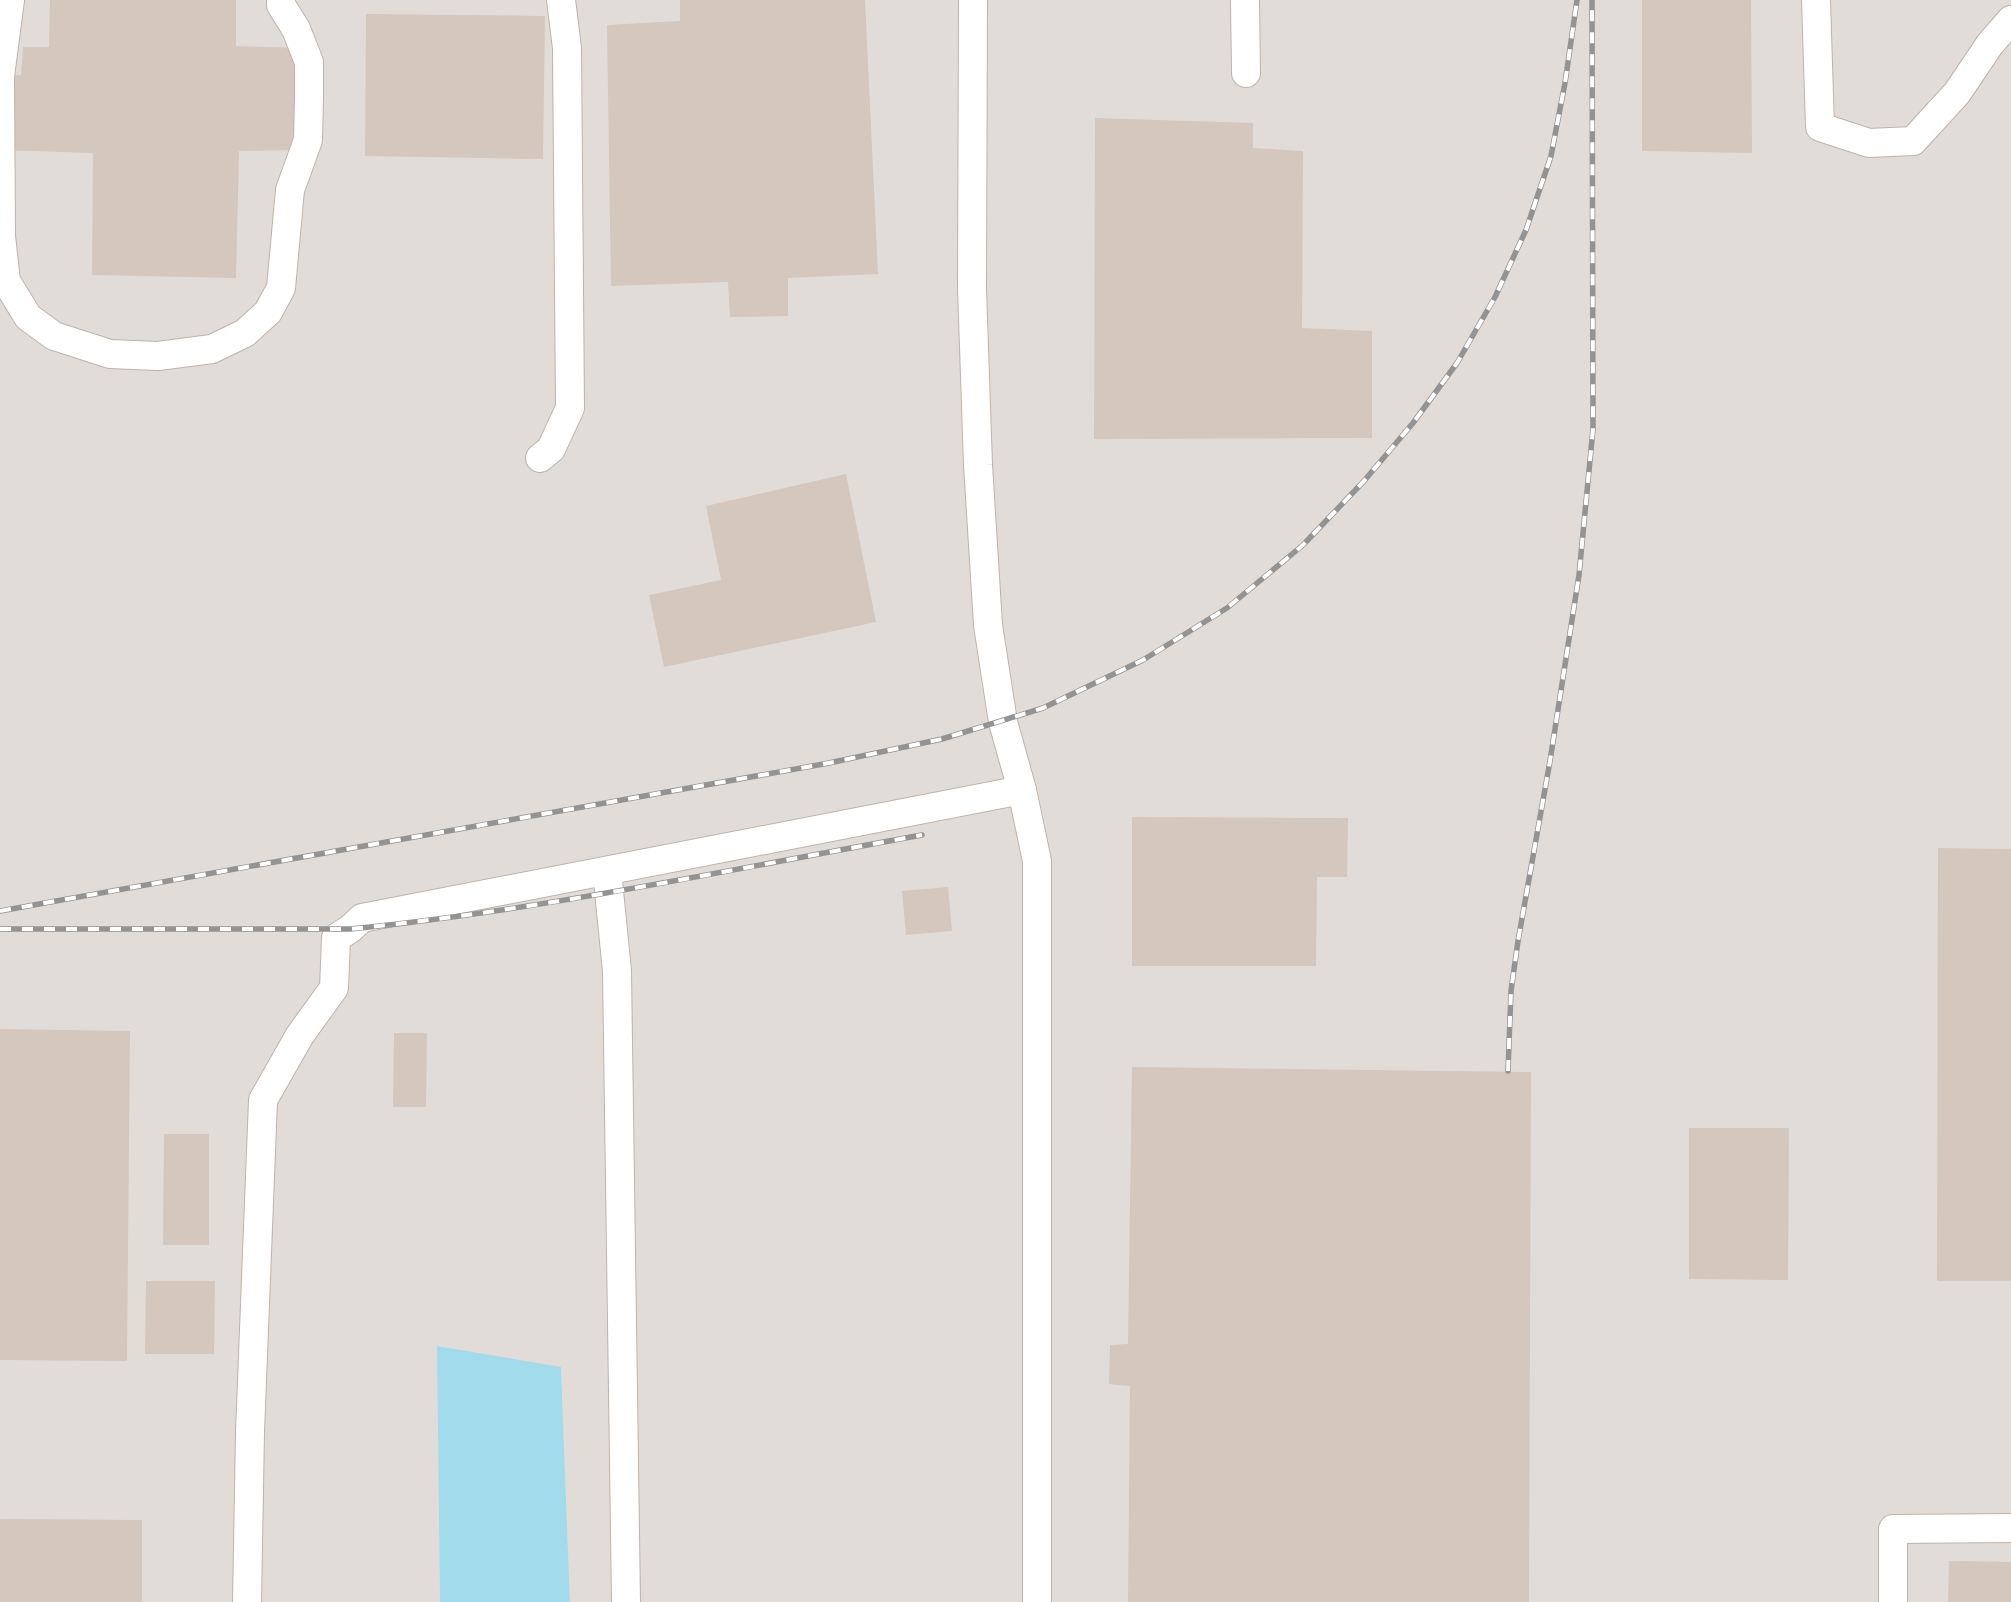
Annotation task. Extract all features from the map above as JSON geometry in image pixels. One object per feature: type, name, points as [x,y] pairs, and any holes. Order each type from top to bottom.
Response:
[{"type":"lane","points":[[10,0],[6,14],[0,76],[1,236],[6,281],[28,317],[54,336],[110,354],[158,356],[212,348],[245,333],[268,312],[281,288],[290,190],[308,140],[309,62],[296,29],[281,5],[281,0]]},
{"type":"lane","points":[[540,458],[551,449],[570,408],[567,48],[560,0]]},
{"type":"lane","points":[[973,0],[972,288],[981,515],[988,625],[1003,722],[1022,790],[1037,861],[1037,1602]]},
{"type":"lane","points":[[1245,0],[1246,73]]},
{"type":"lane","points":[[1816,0],[1820,127],[1868,144],[1914,141],[1957,93],[1990,44],[2011,20]]},
{"type":"lane","points":[[248,1602],[250,1432],[263,1100],[300,1035],[334,988],[336,938],[362,918],[1022,790]]},
{"type":"lane","points":[[607,871],[617,971],[626,1602]]},
{"type":"lane","points":[[1894,1602],[1893,1529],[2011,1528]]},
{"type":"shaded area","points":[[0,0],[2011,0],[2011,1602],[570,1602],[561,1368],[438,1346],[440,1602],[0,1602]]},
{"type":"water","points":[[437,1346],[561,1367],[570,1602],[440,1602]]},
{"type":"building","points":[[50,0],[236,0],[236,46],[296,48],[294,150],[239,151],[236,278],[92,275],[93,153],[0,150],[0,76],[21,75],[23,47],[49,47]]},
{"type":"building","points":[[680,0],[865,0],[878,274],[788,278],[788,316],[730,317],[728,282],[611,286],[607,25],[680,21]]},
{"type":"building","points":[[1642,0],[1751,0],[1752,153],[1642,151]]},
{"type":"building","points":[[366,14],[545,16],[543,159],[365,156]]},
{"type":"building","points":[[1095,118],[1253,123],[1253,148],[1303,151],[1302,328],[1372,331],[1372,438],[1094,439]]},
{"type":"building","points":[[846,474],[876,622],[664,667],[649,595],[721,580],[706,506]]},
{"type":"building","points":[[1132,817],[1348,818],[1347,877],[1317,877],[1316,966],[1132,966]]},
{"type":"building","points":[[1938,848],[2011,849],[2011,1281],[1937,1281]]},
{"type":"building","points":[[948,887],[952,931],[906,935],[902,891]]},
{"type":"building","points":[[0,1029],[130,1031],[127,1361],[0,1360]]},
{"type":"building","points":[[394,1033],[427,1033],[426,1107],[393,1107]]},
{"type":"building","points":[[1132,1067],[1531,1072],[1529,1602],[1128,1602],[1130,1386],[1109,1384],[1110,1345],[1128,1344]]},
{"type":"building","points":[[1689,1128],[1789,1128],[1788,1280],[1689,1279]]},
{"type":"building","points":[[164,1134],[209,1134],[209,1245],[163,1245]]},
{"type":"building","points":[[146,1281],[215,1281],[214,1354],[145,1354]]},
{"type":"building","points":[[0,1519],[142,1520],[142,1602],[0,1602]]},
{"type":"building","points":[[1949,1561],[2011,1562],[2011,1602],[1948,1602]]},
{"type":"railway","points":[[0,911],[829,763],[942,739],[1043,708],[1143,660],[1227,608],[1303,545],[1364,481],[1413,423],[1457,363],[1495,297],[1526,230],[1551,156],[1565,83],[1577,0]]},
{"type":"railway","points":[[1508,1071],[1511,991],[1579,575],[1593,429],[1592,0]]},
{"type":"railway","points":[[0,929],[350,929],[422,921],[566,900],[922,835]]}]
